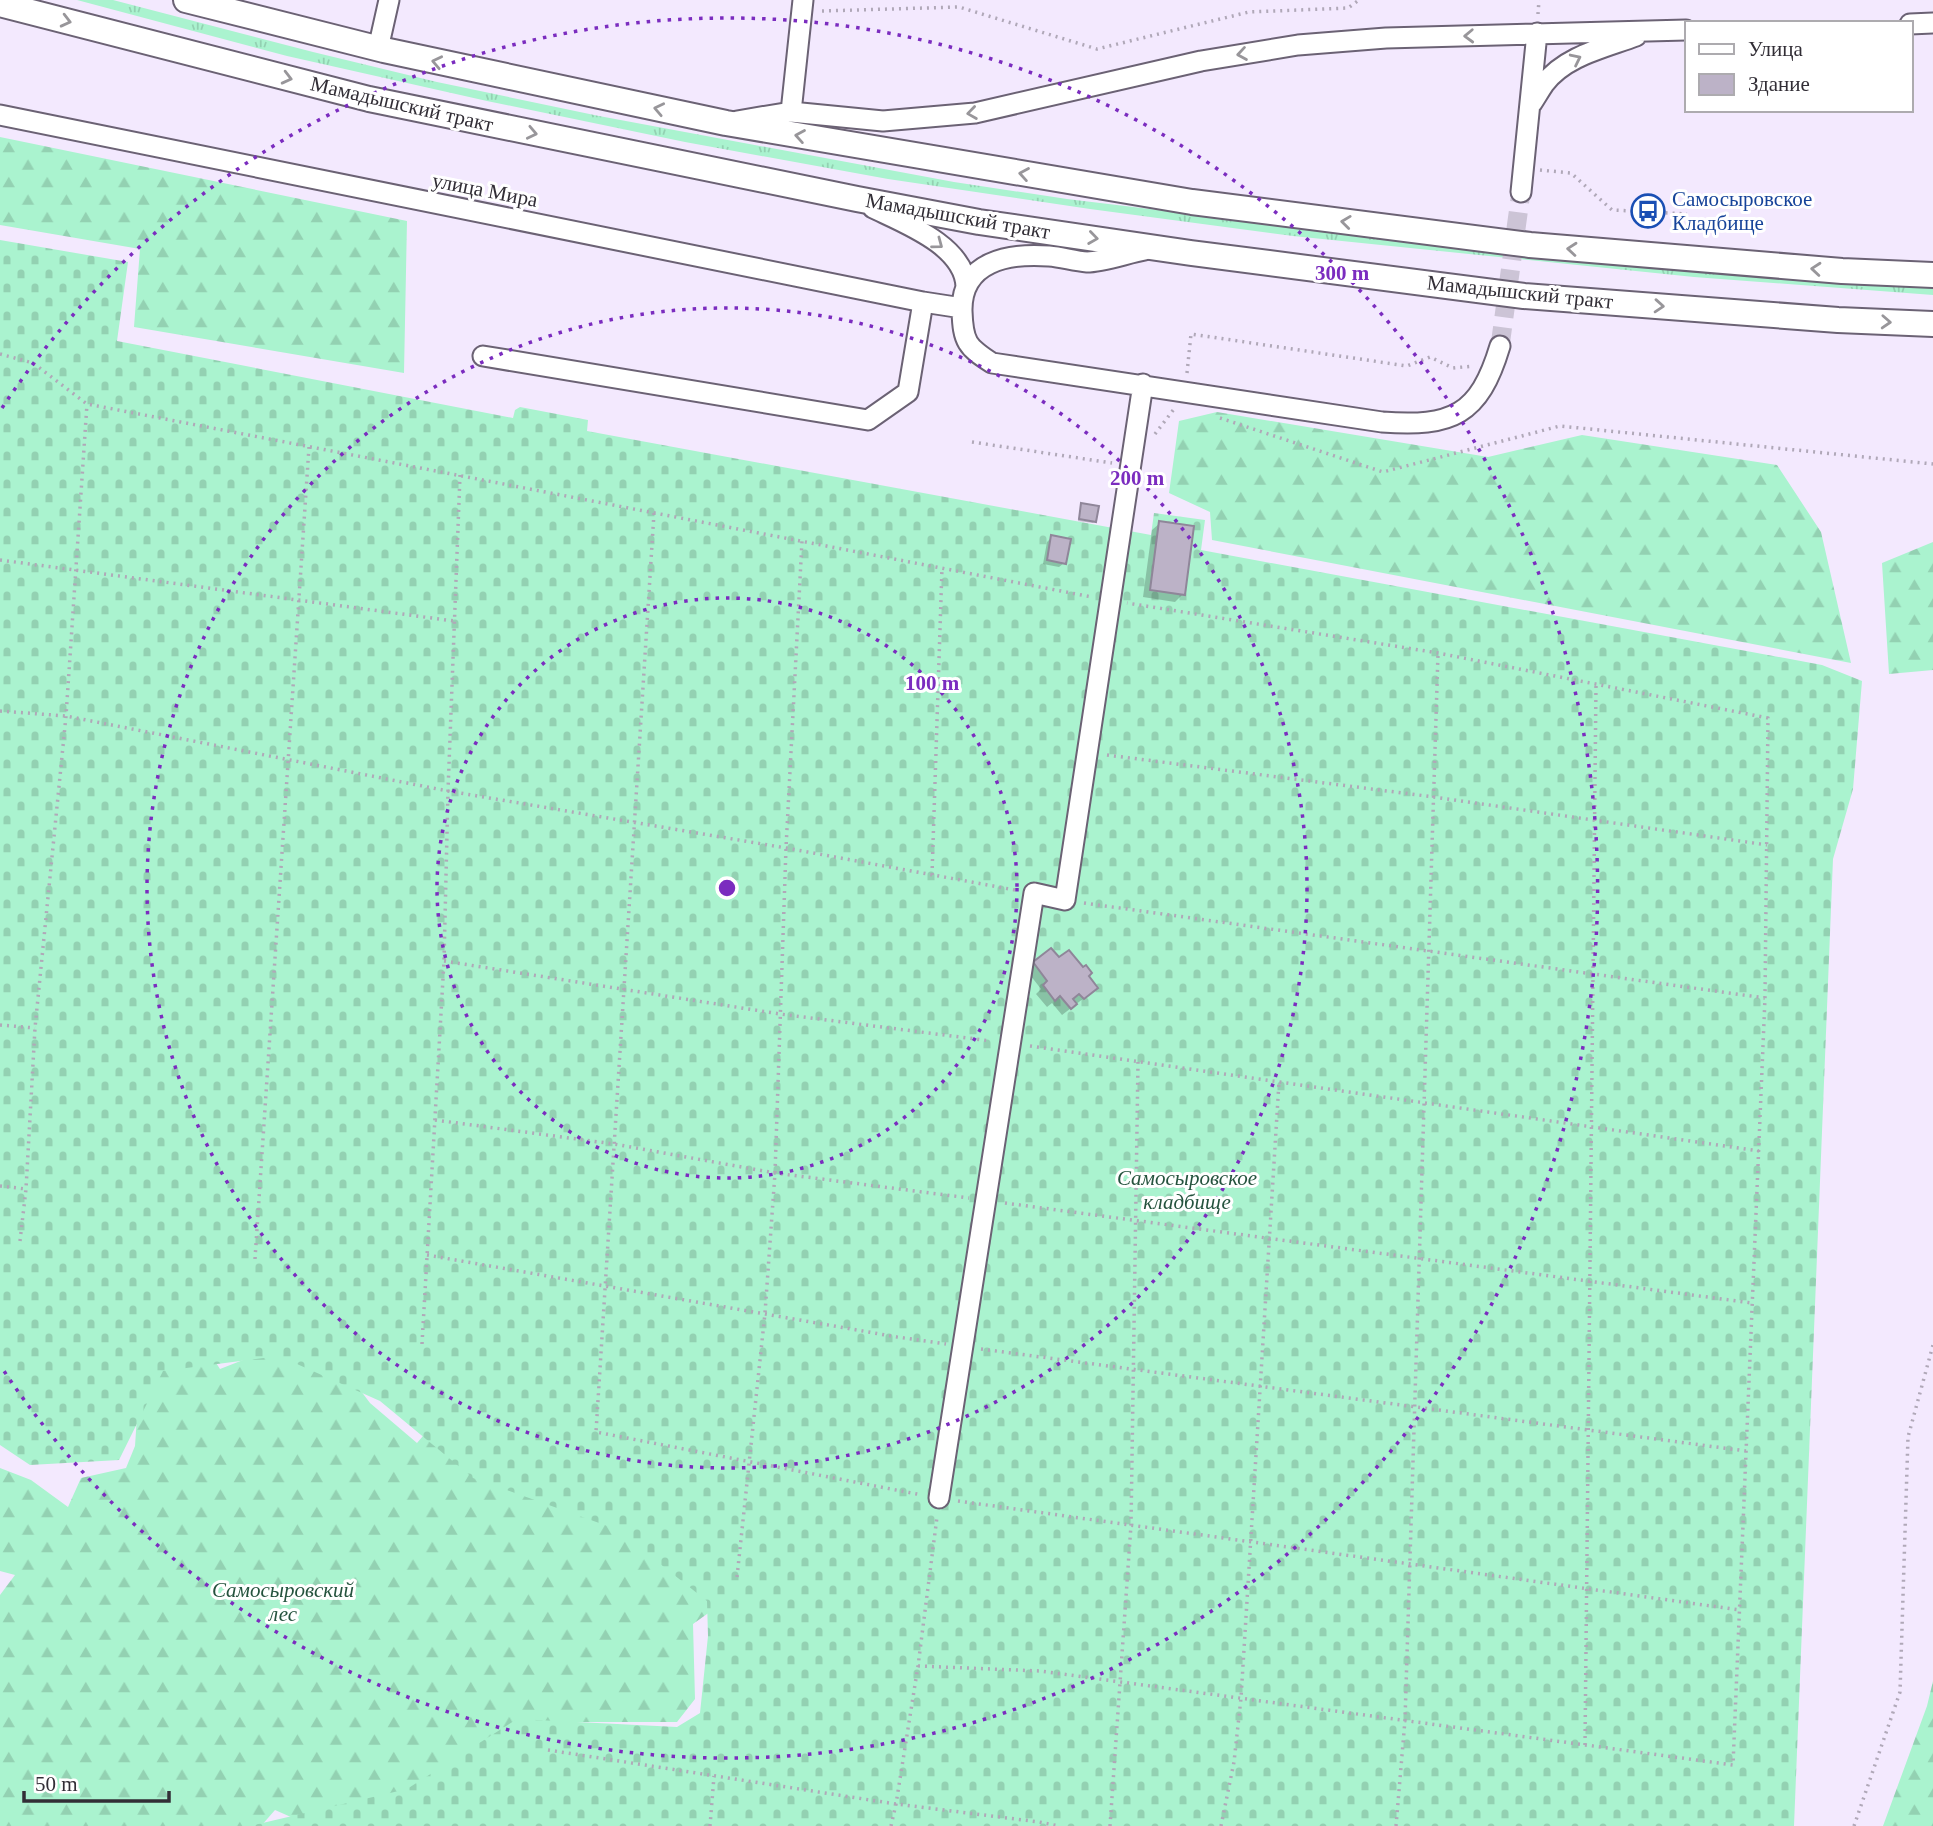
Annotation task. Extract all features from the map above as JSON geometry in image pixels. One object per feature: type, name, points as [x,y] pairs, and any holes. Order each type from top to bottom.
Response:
[{"type":"main road","points":[[186,0],[378,49],[726,123],[1192,202],[1530,245],[1842,271],[1933,275]]},
{"type":"main road","name":"Мамадышский тракт","points":[[0,4],[369,99],[857,200],[979,222],[1524,296],[1838,320],[1933,324]]},
{"type":"street","points":[[378,49],[389,0]]},
{"type":"street","points":[[790,112],[803,6]]},
{"type":"street","points":[[1912,24],[1933,23]]},
{"type":"street","points":[[1530,107],[1545,82],[1562,66],[1584,55],[1653,30]]},
{"type":"street","points":[[726,123],[790,112],[883,121],[975,113],[1201,61],[1298,45],[1387,38],[1685,30]]},
{"type":"street","points":[[1521,192],[1537,33]]},
{"type":"street","name":"улица Мира","points":[[0,115],[962,308]]},
{"type":"street","points":[[857,200],[915,229],[947,250],[966,279],[962,308],[964,336],[972,351],[992,363],[1382,422],[1414,424],[1439,421],[1461,412],[1479,394],[1493,370],[1500,346]]},
{"type":"street","points":[[966,287],[973,275],[982,268],[1006,258],[1050,256],[1090,262],[1155,247]]},
{"type":"street","points":[[483,356],[868,420],[908,393],[923,302]]},
{"type":"street","points":[[939,1498],[1034,893],[1065,900],[1143,384]]},
{"type":"path","points":[[803,6],[960,7],[1097,49],[1249,12],[1349,8],[1359,0]]},
{"type":"path","points":[[1571,173],[1612,210],[1687,214]]},
{"type":"path","points":[[0,354],[33,363],[87,404],[1110,601],[1438,653],[1768,718],[1765,998],[1733,1765],[1040,1671],[918,1666]]},
{"type":"path","points":[[20,1241],[26,1189],[35,1028],[66,716],[87,404]]},
{"type":"path","points":[[1214,416],[1383,472],[1560,426],[1933,464]]},
{"type":"path","points":[[255,1259],[309,446]]},
{"type":"path","points":[[422,1344],[444,961],[460,475]]},
{"type":"path","points":[[654,513],[596,1432],[939,1498],[1740,1610]]},
{"type":"path","points":[[737,1577],[765,1313],[775,1172],[786,848],[802,541]]},
{"type":"path","points":[[0,560],[454,621]]},
{"type":"path","points":[[932,875],[942,568]]},
{"type":"path","points":[[1396,1826],[1405,1720],[1438,653]]},
{"type":"path","points":[[1585,1745],[1596,685]]},
{"type":"path","points":[[0,710],[66,716],[448,791],[1034,893]]},
{"type":"path","points":[[1087,752],[1434,797],[1767,845]]},
{"type":"path","points":[[1065,900],[1765,998]]},
{"type":"path","points":[[444,961],[780,1014],[1011,1043],[1759,1151]]},
{"type":"path","points":[[0,1025],[35,1028]]},
{"type":"path","points":[[1110,1826],[1131,1525],[1138,1062]]},
{"type":"path","points":[[1222,1826],[1234,1762],[1241,1698],[1279,1082]]},
{"type":"path","points":[[435,1120],[614,1144],[775,1172],[1752,1303]]},
{"type":"path","points":[[0,1186],[26,1189]]},
{"type":"path","points":[[427,1255],[897,1338],[1746,1451]]},
{"type":"path","points":[[1854,1826],[1900,1692],[1908,1437],[1933,1345]]},
{"type":"path","points":[[891,1826],[918,1666],[939,1498]]},
{"type":"path","points":[[548,1750],[896,1804],[1059,1826]]},
{"type":"path","points":[[710,1826],[714,1776]]},
{"type":"green space","points":[[77,0],[113,0],[437,82],[599,116],[954,182],[1067,199],[1348,233],[1933,287],[1933,295],[1694,277],[1293,236],[888,179],[685,142],[487,101],[287,56]]},
{"type":"green space","points":[[0,137],[407,221],[404,373],[134,327],[140,249],[0,225]]},
{"type":"green space","name":"Самосыровское кладбище","points":[[0,240],[128,262],[117,341],[513,418],[515,410],[520,407],[588,420],[587,431],[1151,535],[1154,513],[1205,520],[1201,550],[1822,665],[1862,681],[1853,789],[1833,859],[1794,1826],[250,1826],[407,1789],[517,1719],[677,1727],[700,1713],[708,1636],[707,1601],[616,1529],[473,1478],[380,1401],[279,1356],[163,1371],[119,1460],[30,1465],[0,1445]]},
{"type":"green space","points":[[1217,412],[1488,457],[1582,435],[1777,465],[1821,532],[1851,663],[1212,540],[1210,512],[1169,493],[1179,421]]},
{"type":"green space","points":[[1933,542],[1933,670],[1889,674],[1882,563]]},
{"type":"green space","name":"Самосыровский лес","points":[[260,1322],[342,1366],[370,1403],[417,1443],[439,1417],[735,1594],[693,1624],[695,1699],[677,1722],[519,1722],[417,1791],[300,1821],[275,1810],[261,1826],[0,1826],[0,1595],[15,1575],[0,1571],[0,1468],[31,1480],[68,1507],[81,1478],[126,1468],[135,1446],[138,1401],[161,1359],[209,1352],[220,1369],[243,1360]]},
{"type":"green space","points":[[1933,1681],[1933,1826],[1883,1826],[1927,1706]]},
{"type":"building","points":[[1081,503],[1099,506],[1096,522],[1079,519]]},
{"type":"building","points":[[1159,521],[1194,526],[1185,595],[1150,590]]},
{"type":"building","points":[[1051,535],[1071,539],[1066,564],[1047,560]]},
{"type":"building","points":[[1051,948],[1059,957],[1069,950],[1083,967],[1086,965],[1092,973],[1089,976],[1098,988],[1084,999],[1079,994],[1073,999],[1077,1004],[1071,1009],[1060,996],[1055,1001],[1043,985],[1047,981],[1033,962]]},
{"type":"tunnel","points":[[1500,346],[1521,192]]},
{"type":"place","name":"Самосыровское Кладбище","points":[[1648,211]]}]
